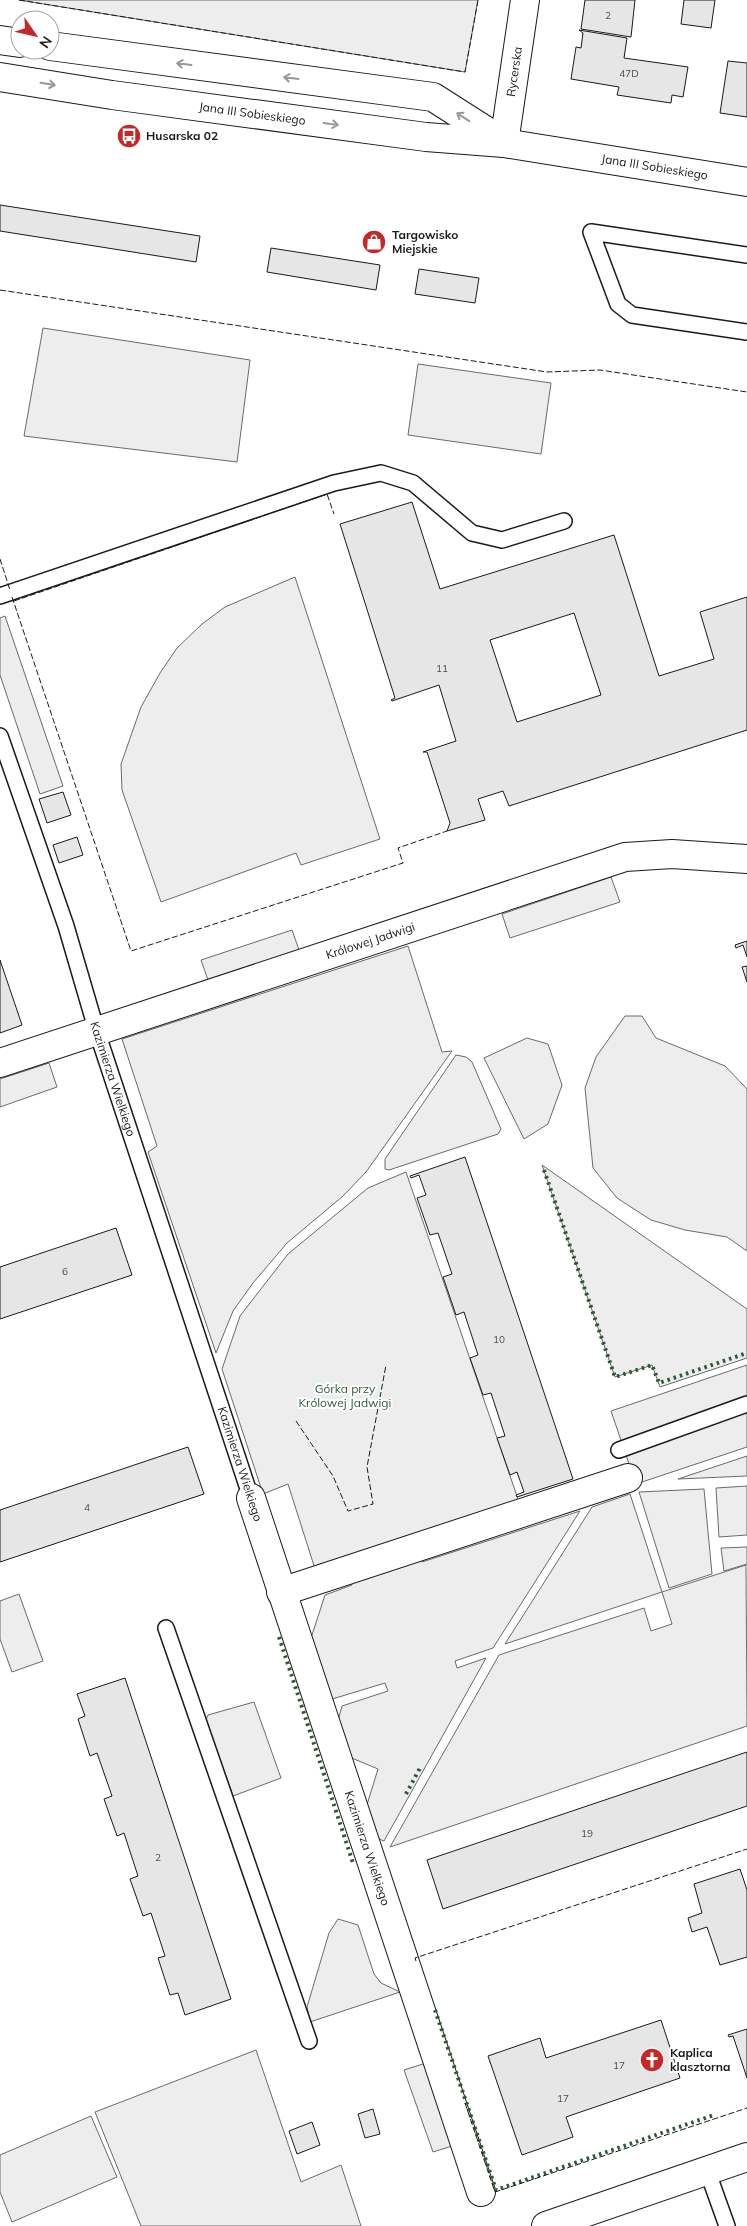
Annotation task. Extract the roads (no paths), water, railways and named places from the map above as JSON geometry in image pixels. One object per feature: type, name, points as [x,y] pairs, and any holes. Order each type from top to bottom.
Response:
[{"type":"street","name":"Rycerska","points":[[504,143],[525,0]]},
{"type":"street","name":"Jana III Sobieskiego","points":[[60,47],[433,97],[504,143]]},
{"type":"street","name":"Jana III Sobieskiego","points":[[0,77],[416,136],[504,143],[747,182]]},
{"type":"street","name":"Królowej Jadwigi","points":[[0,1063],[625,857],[672,854],[747,859]]},
{"type":"street","points":[[281,1592],[628,1478]]},
{"type":"street","name":"Kazimierza Wielkiego","points":[[251,1498],[481,2192]]},
{"type":"street","points":[[546,2226],[747,2157]]},
{"type":"lane","points":[[747,255],[592,232],[618,304],[625,311],[632,315],[747,332]]},
{"type":"lane","points":[[0,596],[334,483],[381,473],[413,483],[472,533],[502,540],[564,520]]},
{"type":"lane","name":"Kazimierza Wielkiego","points":[[0,736],[66,926],[97,1032],[251,1498]]},
{"type":"lane","points":[[619,1450],[747,1404]]},
{"type":"lane","points":[[166,1628],[309,2041]]},
{"type":"lane","points":[[707,2170],[727,2226]]},
{"type":"place","name":"Husarska 02","points":[[129,136]]},
{"type":"place","name":"Targowisko Miejskie","points":[[374,242]]},
{"type":"place","name":"Kaplica klasztorna","points":[[652,2060]]},
{"type":"park label","name":"Górka przy Królowej Jadwigi","points":[[345,1396]]}]
